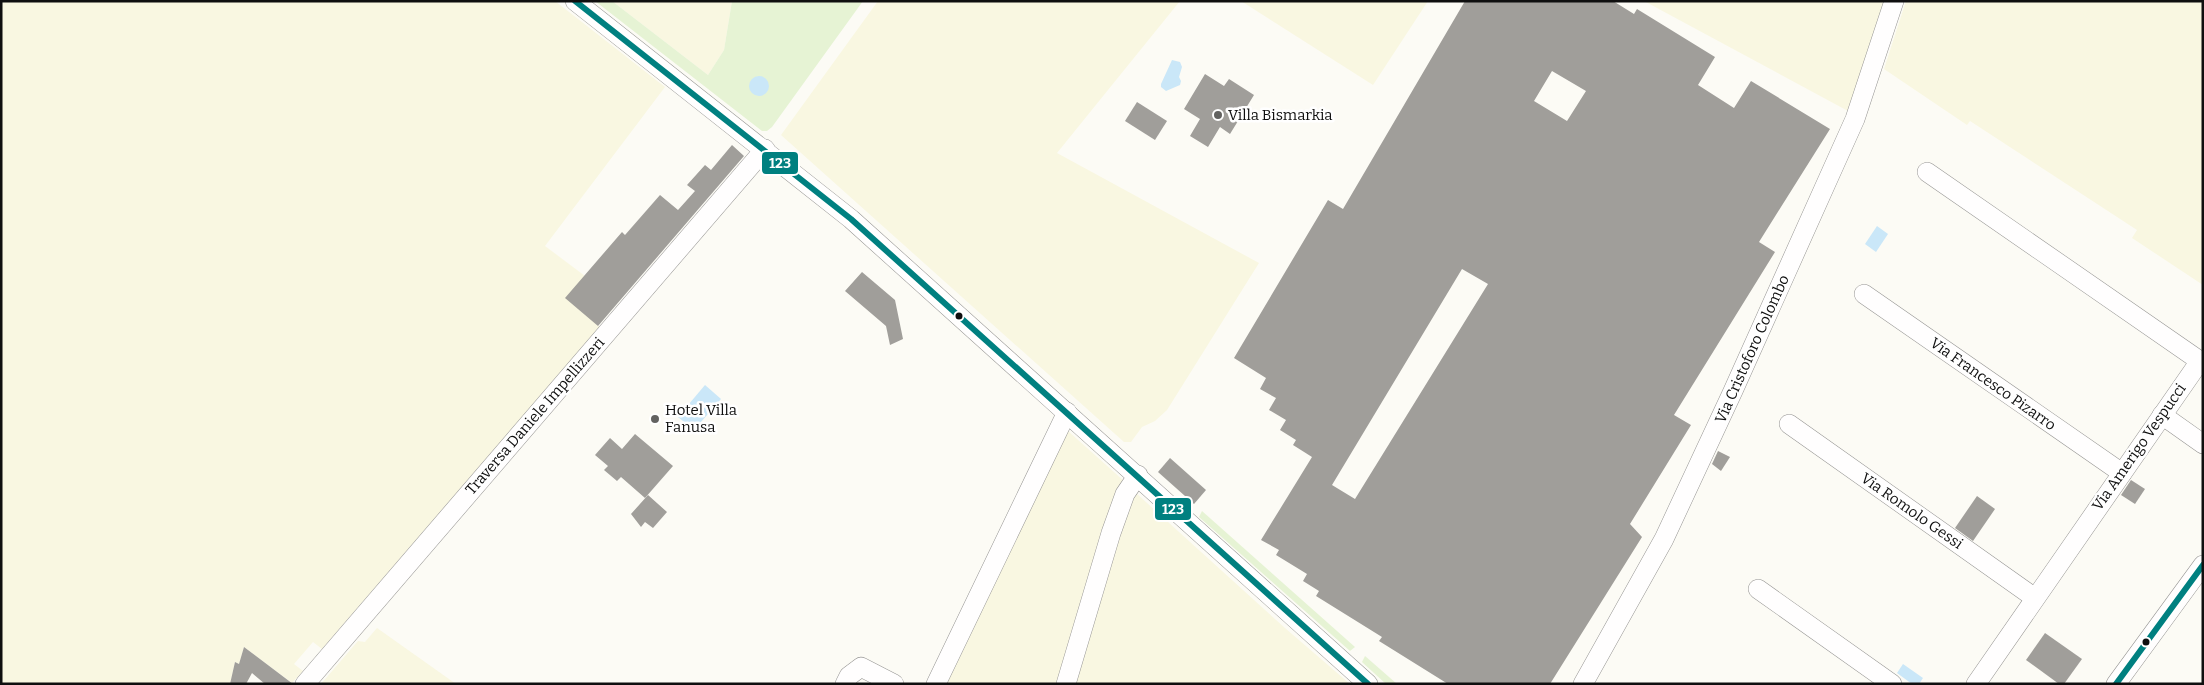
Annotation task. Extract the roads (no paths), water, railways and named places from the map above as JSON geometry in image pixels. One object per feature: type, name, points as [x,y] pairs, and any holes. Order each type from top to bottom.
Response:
[{"type":"street","points":[[575,1],[765,149],[851,219],[1138,475],[1368,684]]},
{"type":"street","name":"Via Cristoforo Colombo","points":[[1583,684],[1664,539],[1734,390],[1855,118],[1894,1]]},
{"type":"street","name":"Traversa Daniele Impellizzeri","points":[[304,684],[765,149]]},
{"type":"street","name":"Via Amerigo Vespucci","points":[[1926,172],[2200,360],[1976,684]]},
{"type":"street","name":"Via Francesco Pizarro","points":[[1864,294],[2122,473]]},
{"type":"street","points":[[936,684],[1067,412]]},
{"type":"street","points":[[2162,415],[2203,444]]},
{"type":"street","name":"Via Romolo Gessi","points":[[1789,424],[2035,598]]},
{"type":"street","points":[[1066,684],[1083,630],[1094,584],[1116,518],[1125,494],[1138,475]]},
{"type":"street","points":[[2116,684],[2203,565]]},
{"type":"street","points":[[1758,589],[1892,684]]},
{"type":"street","points":[[845,684],[849,676],[861,667],[894,684]]},
{"type":"water","points":[[1172,60],[1180,62],[1182,67],[1179,77],[1181,81],[1180,85],[1166,91],[1161,87],[1161,84]]},
{"type":"water","points":[[759,76],[766,79],[769,86],[766,93],[759,96],[752,93],[749,86],[752,79]]},
{"type":"water","points":[[1877,226],[1888,234],[1876,252],[1865,244]]},
{"type":"water","points":[[705,385],[721,399],[694,430],[678,417]]},
{"type":"water","points":[[1903,664],[1923,678],[1919,684],[1912,684],[1897,673]]},
{"type":"place","name":"Villa Bismarkia","points":[[1218,115]]},
{"type":"place","name":"Hotel Villa Fanusa","points":[[655,419]]}]
